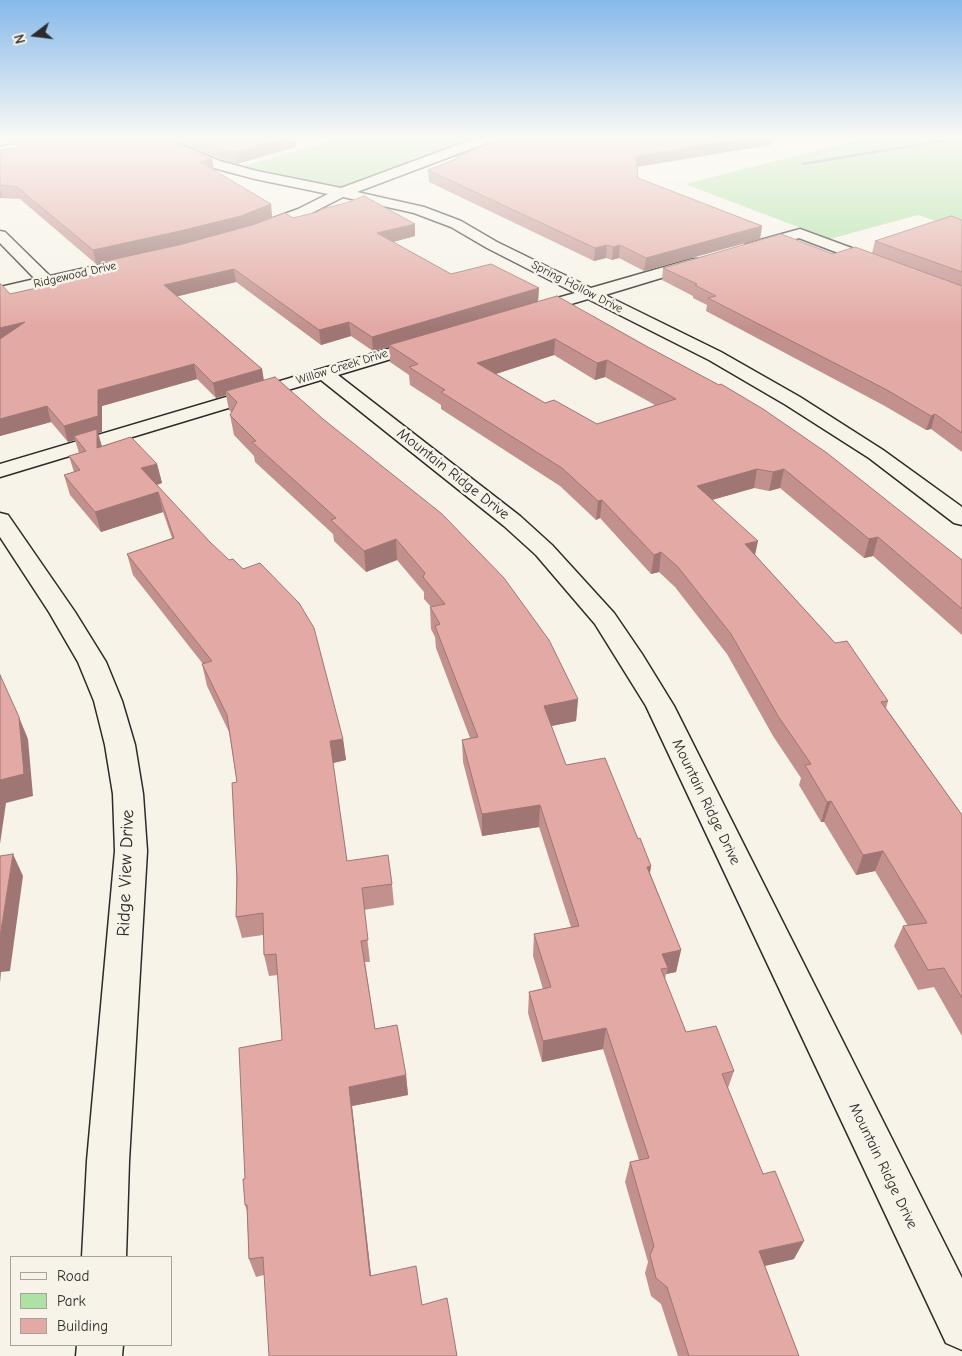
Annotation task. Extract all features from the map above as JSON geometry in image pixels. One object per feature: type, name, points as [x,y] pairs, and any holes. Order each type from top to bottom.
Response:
[{"type":"street","points":[[248,232],[303,212],[326,201]]},
{"type":"street","name":"Spring Hollow Drive","points":[[376,201],[419,210],[456,224],[492,245],[715,356],[793,401],[876,454],[962,518]]},
{"type":"street","points":[[733,252],[800,233],[899,270]]},
{"type":"street","points":[[0,235],[46,281]]},
{"type":"street","name":"Ridgewood Drive","points":[[0,292],[158,256]]},
{"type":"street","points":[[514,316],[714,258]]},
{"type":"street","name":"Willow Creek Drive","points":[[0,471],[437,339]]},
{"type":"street","name":"Mountain Ridge Drive","points":[[323,373],[512,520],[544,550],[605,619],[660,706],[962,1327]]},
{"type":"street","name":"Ridge View Drive","points":[[0,520],[62,612],[92,662],[108,701],[120,745],[128,794],[130,850],[109,1151],[104,1256]]},
{"type":"green space","points":[[731,201],[962,201],[962,230],[918,215],[830,239]]},
{"type":"building","points":[[34,201],[266,201],[271,204],[241,216],[93,250]]},
{"type":"building","points":[[374,201],[415,224],[377,233],[451,274],[491,264],[539,288],[372,337],[349,322],[319,330],[234,269],[164,285],[262,369],[213,383],[194,364],[98,390],[98,416],[64,426],[47,406],[0,419],[0,339],[25,322],[0,328],[0,284],[10,294],[116,270],[106,261],[183,244],[252,225],[285,213],[293,218],[346,203]]},
{"type":"building","points":[[495,201],[698,201],[762,226],[646,258],[620,245],[613,247],[607,245],[595,248]]},
{"type":"building","points":[[951,216],[962,220],[962,272],[875,241]]},
{"type":"building","points":[[781,234],[833,254],[855,247],[962,286],[962,433],[935,414],[931,416],[887,390],[708,298],[716,296],[695,285],[697,284],[663,268]]},
{"type":"building","points":[[557,296],[646,346],[719,385],[721,384],[763,409],[827,453],[962,560],[962,609],[878,537],[869,539],[784,469],[773,472],[757,469],[697,486],[758,541],[745,544],[835,643],[847,641],[888,701],[881,702],[962,815],[962,998],[944,968],[928,970],[903,926],[927,923],[883,851],[863,855],[831,801],[827,802],[805,765],[811,764],[778,716],[731,634],[678,567],[661,552],[654,555],[602,500],[598,501],[562,468],[441,392],[445,390],[409,367],[418,364],[389,345]],"holes":[[[555,339],[597,363],[607,360],[676,399],[597,424],[554,400],[545,403],[477,363]]]},
{"type":"building","points":[[275,377],[323,419],[442,514],[504,578],[549,640],[578,699],[544,706],[566,765],[605,758],[638,839],[640,838],[651,866],[647,867],[681,950],[662,954],[668,968],[661,969],[686,1032],[716,1026],[734,1071],[722,1074],[763,1174],[775,1171],[804,1241],[759,1251],[799,1356],[689,1356],[667,1287],[656,1278],[650,1255],[654,1246],[630,1162],[649,1158],[606,1028],[543,1041],[529,992],[551,987],[534,934],[579,926],[540,805],[482,814],[462,740],[478,737],[435,626],[440,624],[430,607],[445,604],[423,577],[425,573],[396,539],[364,551],[331,520],[336,518],[252,442],[256,441],[230,415],[237,402],[226,391]]},
{"type":"building","points":[[97,429],[97,448],[131,437],[157,464],[141,468],[210,542],[229,560],[233,559],[243,569],[260,563],[299,603],[314,628],[343,739],[330,741],[347,861],[388,855],[392,884],[362,888],[368,940],[361,941],[375,1029],[397,1025],[406,1075],[349,1087],[370,1276],[416,1266],[422,1305],[447,1298],[457,1356],[269,1356],[263,1257],[249,1259],[247,1205],[245,1205],[243,1179],[245,1179],[239,1048],[282,1040],[276,954],[264,955],[263,913],[236,917],[237,879],[232,783],[237,782],[227,715],[202,664],[212,661],[127,554],[174,538],[158,492],[95,512],[64,475],[80,470],[69,456],[86,451],[74,436]]},
{"type":"building","points":[[0,675],[19,717],[24,774],[0,780]]},
{"type":"building","points":[[13,854],[0,937],[0,856]]}]
